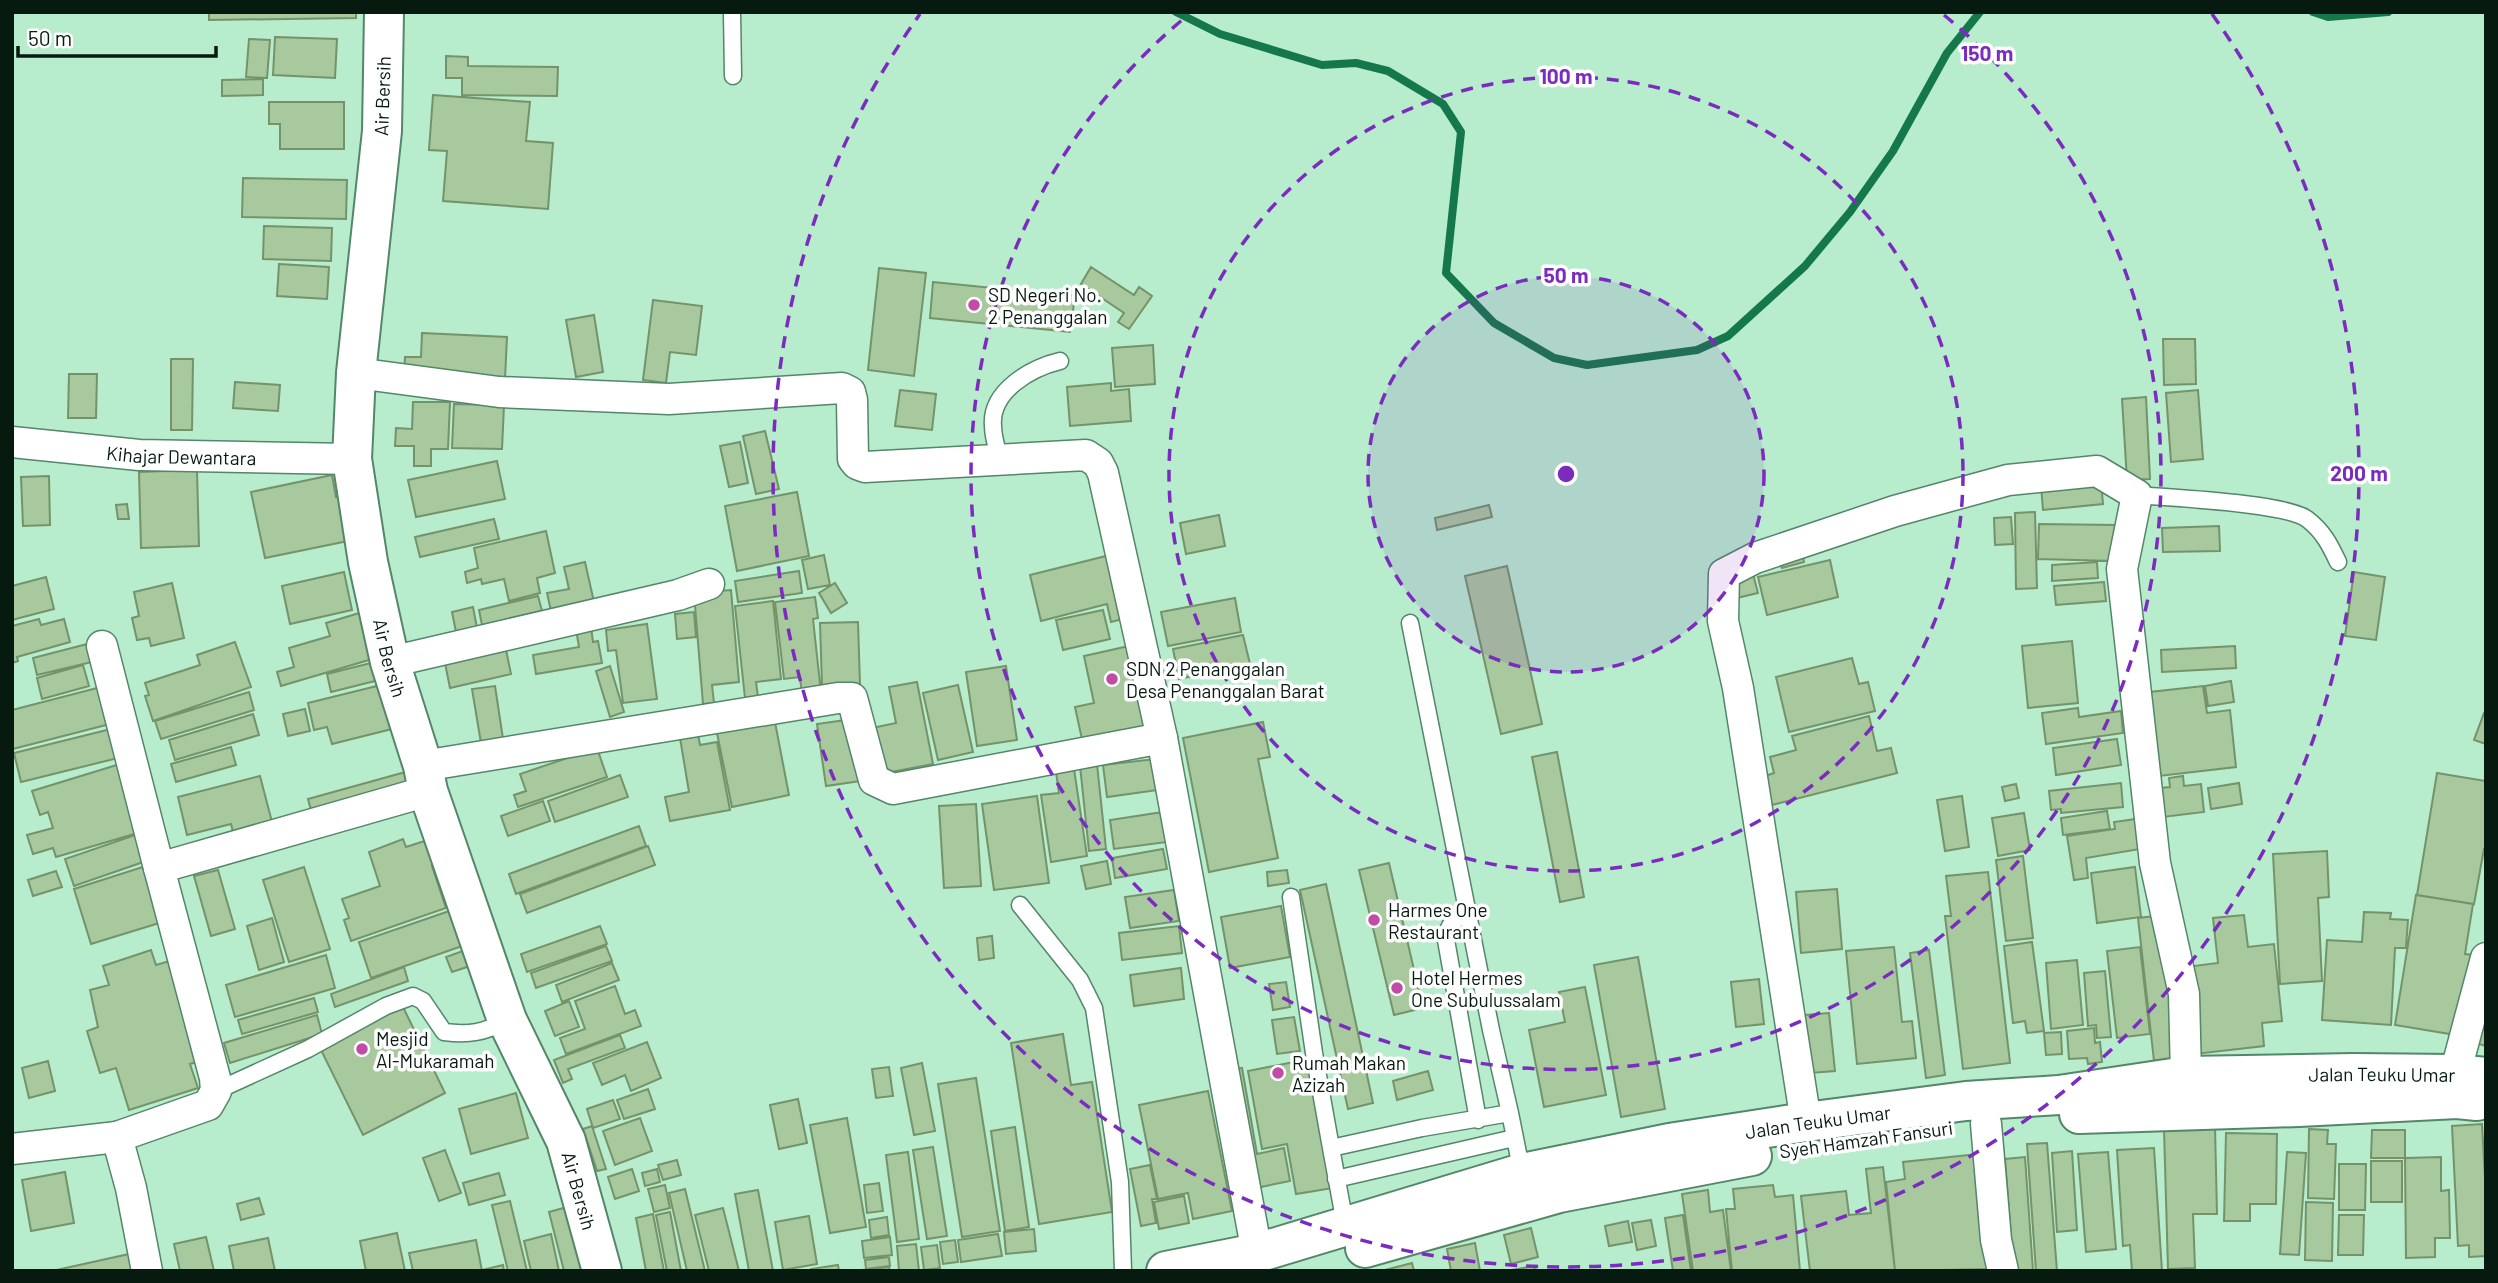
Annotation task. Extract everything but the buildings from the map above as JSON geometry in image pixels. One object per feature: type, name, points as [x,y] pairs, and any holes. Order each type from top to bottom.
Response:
[{"type":"main road","name":"Air Bersih","points":[[384,12],[382,131],[356,373],[352,459],[368,562],[390,662],[425,778],[506,1020],[565,1141],[602,1271]]},
{"type":"main road","name":"Jalan Teuku Umar","points":[[1166,1271],[1258,1262],[1348,1239],[1518,1156],[1669,1143],[1966,1101],[2059,1095],[2186,1076],[2354,1073],[2470,1076]]},
{"type":"main road","name":"Syeh Hamzah Fansuri","points":[[1348,1239],[1559,1193],[1813,1144],[2099,1112],[2299,1107],[2457,1099],[2486,1101]]},
{"type":"street","points":[[356,373],[499,392],[656,398],[842,388],[850,392],[852,400],[853,459],[865,467],[1086,455],[1098,463],[1103,473],[1162,738],[1258,1262]]},
{"type":"street","name":"Kihajar Dewantara","points":[[12,442],[139,455],[352,459]]},
{"type":"street","points":[[1806,1122],[1738,688],[1723,621],[1724,574],[1755,558],[1882,515],[2008,480],[2097,471],[2137,495],[2122,569],[2155,863],[2184,994],[2186,1076]]},
{"type":"street","points":[[390,662],[678,595],[709,584]]},
{"type":"street","points":[[12,1149],[117,1137],[208,1105],[216,1091],[102,646]]},
{"type":"street","points":[[159,868],[425,778],[838,698],[852,698],[873,780],[893,789],[1162,738]]},
{"type":"street","points":[[2470,1076],[2486,958]]},
{"type":"street","points":[[1986,1124],[1996,1240],[2003,1271]]},
{"type":"street","points":[[117,1137],[131,1188],[146,1271]]},
{"type":"lane","points":[[732,12],[733,76]]},
{"type":"lane","points":[[1000,460],[992,424],[998,403],[1012,385],[1041,365],[1060,361]]},
{"type":"lane","points":[[2137,495],[2280,509],[2305,517],[2323,533],[2338,562]]},
{"type":"lane","points":[[1336,1179],[1518,1156],[1410,623]]},
{"type":"lane","points":[[1291,897],[1314,1054],[1348,1239]]},
{"type":"lane","points":[[1020,905],[1080,980],[1094,1008],[1120,1182],[1123,1271]]},
{"type":"lane","points":[[1468,915],[1457,917],[1451,923],[1446,940],[1478,1120]]},
{"type":"lane","points":[[216,1091],[308,1048],[386,1006],[412,996],[423,1001],[444,1032],[467,1035],[495,1027],[506,1020]]},
{"type":"lane","points":[[1331,1148],[1422,1128],[1510,1113]]},
{"type":"waterway","points":[[1176,12],[1220,34],[1322,65],[1356,63],[1388,71],[1443,104],[1461,132],[1446,273],[1494,323],[1554,358],[1587,365],[1697,350],[1728,336],[1805,266],[1850,212],[1893,151],[1947,53],[1980,12]]},
{"type":"waterway","points":[[2313,12],[2328,17],[2388,12]]},
{"type":"place","name":"SD Negeri No. 2 Penanggalan","points":[[974,305]]},
{"type":"place","name":"SDN 2 Penanggalan Desa Penanggalan Barat","points":[[1112,679]]},
{"type":"place","name":"Harmes One Restaurant","points":[[1374,920]]},
{"type":"place","name":"Hotel Hermes One Subulussalam","points":[[1397,988]]},
{"type":"place","name":"Mesjid Al-Mukaramah","points":[[362,1049]]},
{"type":"place","name":"Rumah Makan Azizah","points":[[1278,1073]]}]
